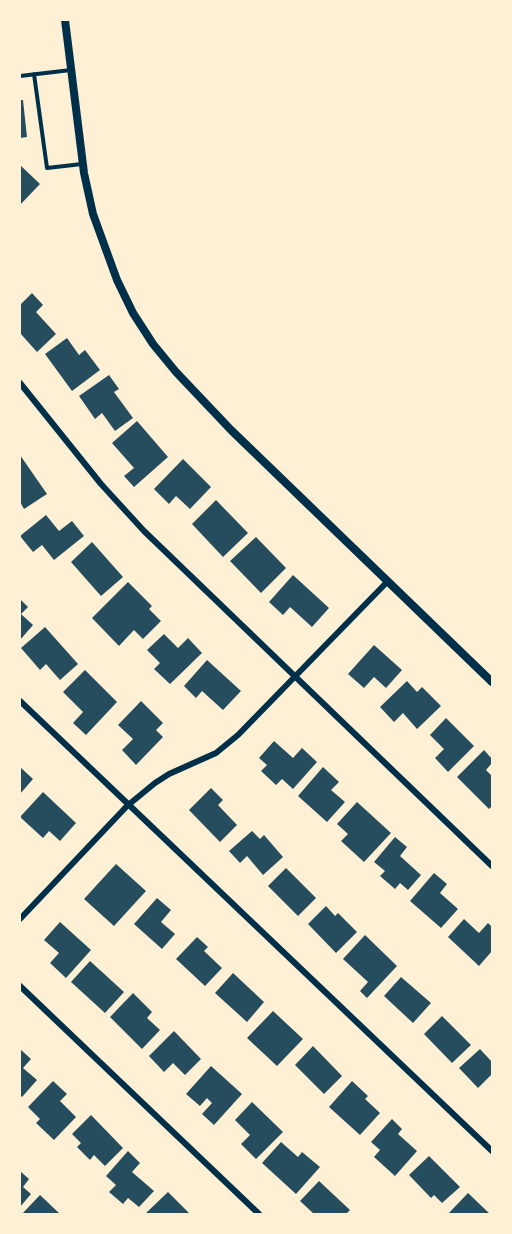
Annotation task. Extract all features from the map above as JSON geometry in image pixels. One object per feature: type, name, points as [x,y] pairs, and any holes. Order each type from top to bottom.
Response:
[{"type":"street","points":[[65,20],[83,164],[93,214],[117,280],[153,344],[231,430],[492,682]]},
{"type":"street","points":[[20,383],[101,484],[144,531],[492,866]]},
{"type":"street","points":[[20,919],[127,806],[169,774],[216,753],[238,735],[388,581]]},
{"type":"street","points":[[20,701],[127,806],[492,1151]]},
{"type":"street","points":[[20,986],[260,1215]]},
{"type":"lane","points":[[20,75],[71,70]]},
{"type":"lane","points":[[34,74],[47,168],[83,164]]},
{"type":"building","points":[[20,100],[23,100],[27,137],[20,138]]},
{"type":"building","points":[[20,165],[40,184],[20,205]]},
{"type":"building","points":[[32,293],[43,305],[36,312],[56,334],[37,352],[20,333],[20,305]]},
{"type":"building","points":[[67,338],[79,355],[85,350],[100,370],[72,391],[45,354]]},
{"type":"building","points":[[109,375],[119,389],[114,392],[133,418],[115,431],[102,413],[95,419],[79,396]]},
{"type":"building","points":[[137,421],[168,457],[134,487],[124,476],[134,468],[112,443]]},
{"type":"building","points":[[20,455],[47,494],[24,509],[20,502]]},
{"type":"building","points":[[183,459],[211,487],[190,509],[176,496],[169,504],[154,489]]},
{"type":"building","points":[[216,500],[248,533],[223,557],[192,524]]},
{"type":"building","points":[[46,515],[59,531],[72,521],[84,536],[54,560],[42,545],[33,552],[20,536]]},
{"type":"building","points":[[256,537],[286,568],[261,593],[230,561]]},
{"type":"building","points":[[92,542],[123,577],[101,596],[71,562]]},
{"type":"building","points":[[293,575],[329,608],[312,627],[290,607],[283,615],[269,602]]},
{"type":"building","points":[[128,582],[152,606],[149,609],[161,621],[143,639],[134,630],[119,646],[92,618]]},
{"type":"building","points":[[20,599],[28,607],[21,614],[33,625],[20,640]]},
{"type":"building","points":[[45,627],[78,664],[60,680],[46,664],[40,670],[21,648]]},
{"type":"building","points":[[164,634],[178,648],[188,638],[202,653],[170,684],[154,669],[160,663],[147,650]]},
{"type":"building","points":[[374,645],[402,670],[386,688],[374,677],[364,688],[348,674]]},
{"type":"building","points":[[207,660],[241,691],[223,710],[202,691],[196,698],[184,686]]},
{"type":"building","points":[[85,670],[117,702],[86,735],[73,723],[83,712],[63,692]]},
{"type":"building","points":[[407,681],[417,692],[422,687],[441,706],[417,729],[403,713],[394,722],[380,707]]},
{"type":"building","points":[[141,701],[163,723],[156,730],[163,737],[136,765],[122,750],[133,739],[118,725]]},
{"type":"building","points":[[446,718],[474,746],[448,772],[435,758],[444,749],[430,735]]},
{"type":"building","points":[[274,741],[293,758],[302,748],[317,762],[293,789],[282,779],[276,785],[261,771],[267,765],[259,758]]},
{"type":"building","points":[[484,750],[492,759],[492,763],[486,770],[492,776],[492,806],[489,809],[457,777]]},
{"type":"building","points":[[20,767],[33,779],[20,794]]},
{"type":"building","points":[[323,767],[339,782],[331,790],[345,802],[327,822],[298,796]]},
{"type":"building","points":[[211,788],[223,800],[218,805],[237,825],[220,842],[189,810]]},
{"type":"building","points":[[43,792],[76,823],[60,841],[49,831],[43,838],[20,817]]},
{"type":"building","points":[[357,802],[391,833],[364,862],[341,841],[348,834],[337,824]]},
{"type":"building","points":[[252,831],[260,839],[264,835],[283,857],[263,875],[247,856],[240,863],[229,851]]},
{"type":"building","points":[[395,837],[407,847],[400,856],[421,875],[408,890],[400,883],[395,889],[380,876],[385,871],[374,862]]},
{"type":"building","points":[[116,864],[146,891],[114,926],[84,899]]},
{"type":"building","points":[[286,868],[316,898],[298,916],[268,886]]},
{"type":"building","points":[[434,873],[447,884],[440,893],[458,909],[441,928],[410,901]]},
{"type":"building","points":[[157,898],[171,910],[161,922],[175,934],[162,949],[134,924]]},
{"type":"building","points":[[326,906],[335,916],[338,913],[357,932],[336,953],[308,924]]},
{"type":"building","points":[[464,919],[479,933],[488,923],[492,927],[492,951],[479,966],[448,937]]},
{"type":"building","points":[[60,922],[91,950],[66,978],[50,963],[59,953],[44,940]]},
{"type":"building","points":[[365,935],[397,966],[367,998],[360,991],[368,982],[343,959]]},
{"type":"building","points":[[197,937],[208,947],[204,951],[222,968],[205,986],[176,959]]},
{"type":"building","points":[[90,961],[124,992],[105,1013],[71,982]]},
{"type":"building","points":[[233,973],[264,1002],[247,1022],[215,993]]},
{"type":"building","points":[[401,977],[431,1003],[413,1023],[384,996]]},
{"type":"building","points":[[133,993],[152,1012],[147,1018],[160,1030],[142,1049],[110,1017]]},
{"type":"building","points":[[273,1011],[303,1039],[277,1066],[247,1038]]},
{"type":"building","points":[[442,1016],[471,1045],[452,1063],[424,1034]]},
{"type":"building","points":[[174,1031],[201,1059],[185,1075],[173,1063],[164,1072],[149,1056]]},
{"type":"building","points":[[313,1046],[342,1076],[324,1094],[295,1065]]},
{"type":"building","points":[[20,1049],[31,1059],[23,1068],[37,1080],[22,1097],[20,1095]]},
{"type":"building","points":[[480,1049],[492,1062],[492,1074],[478,1088],[459,1068]]},
{"type":"building","points":[[211,1066],[242,1094],[214,1125],[202,1114],[212,1103],[207,1098],[200,1106],[186,1094]]},
{"type":"building","points":[[53,1081],[67,1094],[60,1101],[76,1117],[54,1140],[36,1123],[40,1119],[28,1107]]},
{"type":"building","points":[[352,1081],[368,1096],[365,1099],[380,1113],[360,1135],[329,1107]]},
{"type":"building","points":[[252,1102],[283,1132],[256,1159],[241,1144],[250,1135],[235,1120]]},
{"type":"building","points":[[91,1115],[123,1148],[105,1166],[94,1155],[90,1160],[77,1147],[81,1143],[72,1134]]},
{"type":"building","points":[[392,1119],[402,1129],[398,1134],[417,1151],[395,1176],[374,1157],[380,1150],[371,1142]]},
{"type":"building","points":[[281,1142],[298,1157],[302,1152],[320,1167],[296,1194],[262,1163]]},
{"type":"building","points":[[128,1151],[140,1163],[132,1172],[154,1191],[139,1207],[128,1198],[123,1204],[109,1192],[116,1185],[106,1176]]},
{"type":"building","points":[[429,1156],[460,1187],[442,1203],[434,1195],[431,1198],[409,1175]]},
{"type":"building","points":[[20,1171],[29,1179],[23,1187],[31,1194],[20,1207]]},
{"type":"building","points":[[319,1181],[350,1210],[346,1214],[314,1214],[300,1201]]},
{"type":"building","points":[[168,1192],[190,1214],[145,1214]]},
{"type":"building","points":[[468,1193],[490,1214],[448,1214]]},
{"type":"building","points":[[40,1195],[60,1214],[22,1214]]}]
